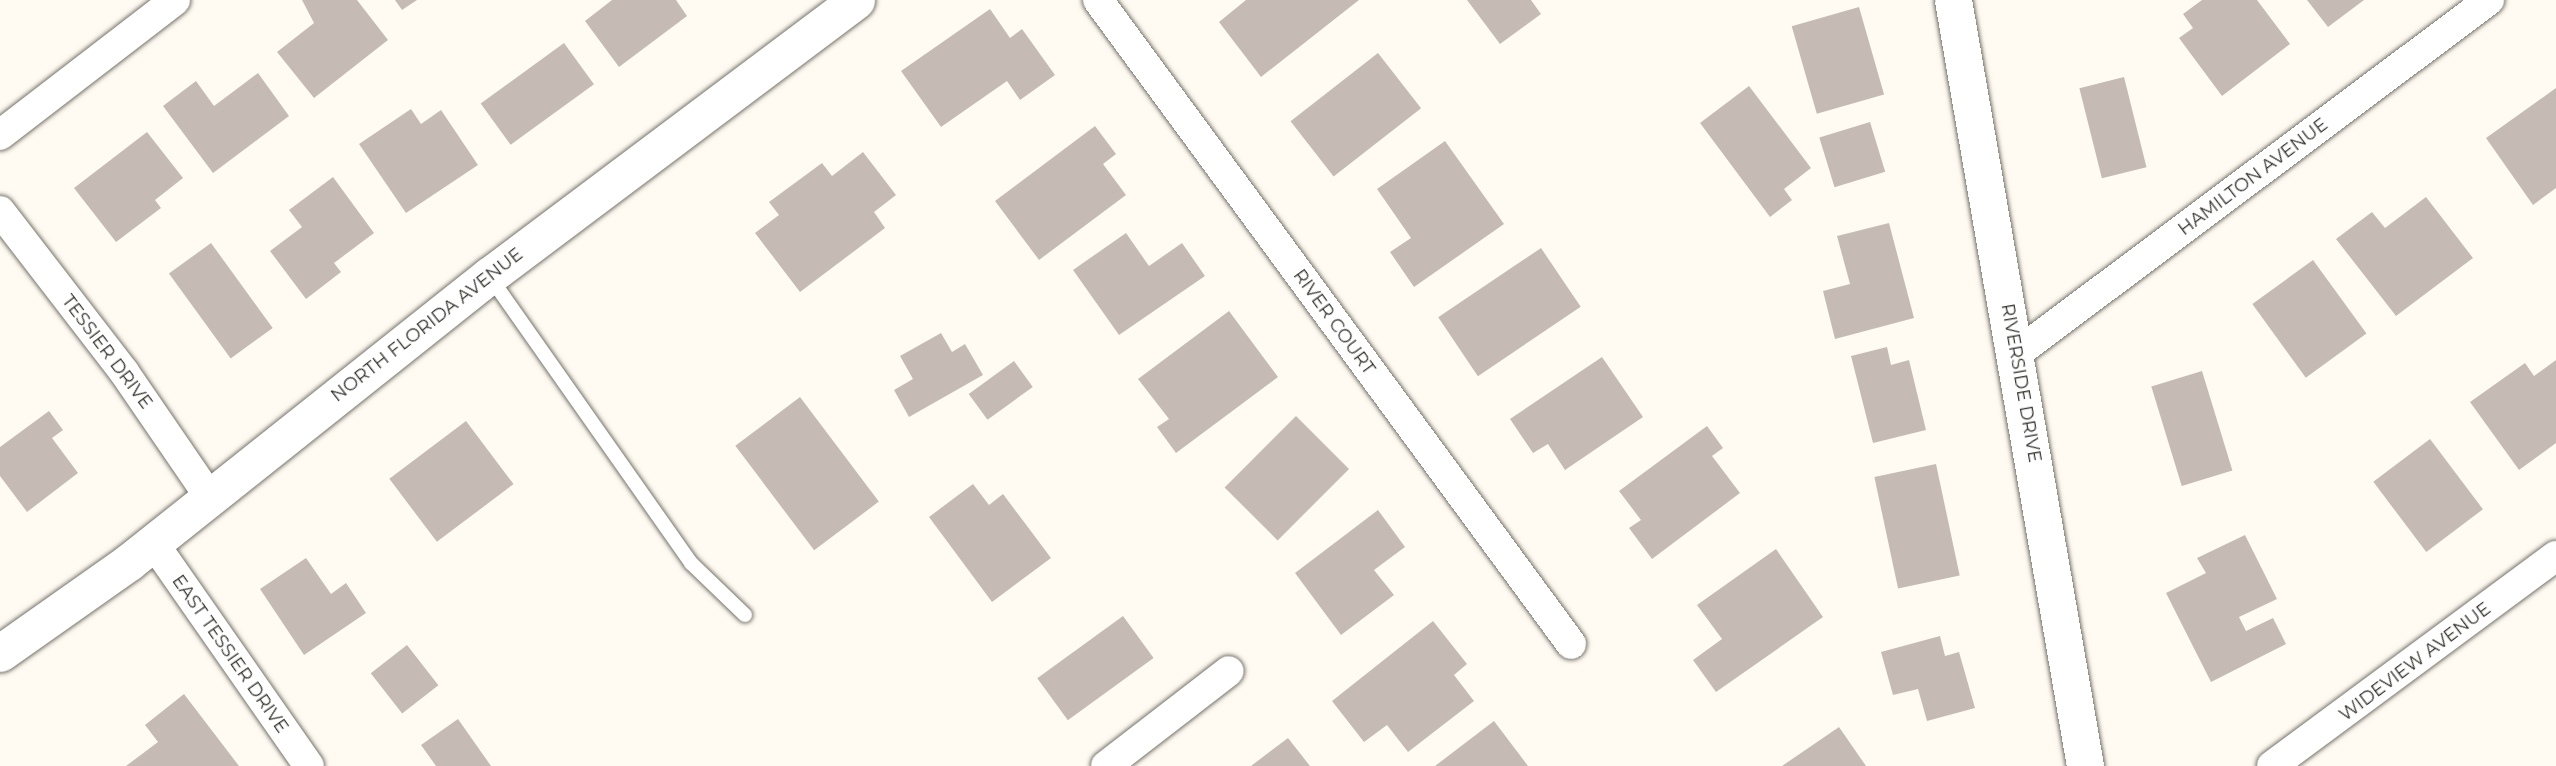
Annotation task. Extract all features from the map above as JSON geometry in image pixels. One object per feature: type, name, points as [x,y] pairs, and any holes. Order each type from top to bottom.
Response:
[{"type":"street","points":[[0,135],[175,0]]},
{"type":"street","name":"NORTH FLORIDA AVENUE","points":[[0,653],[152,541],[489,275],[856,0]]},
{"type":"street","name":"RIVER COURT","points":[[1098,0],[1571,644]]},
{"type":"street","name":"RIVERSIDE DRIVE","points":[[1953,0],[2085,766]]},
{"type":"street","name":"HAMILTON AVENUE","points":[[2016,354],[2489,0]]},
{"type":"street","name":"TESSIER DRIVE","points":[[0,211],[124,372],[209,496]]},
{"type":"street","name":"EAST TESSIER DRIVE","points":[[152,541],[309,766]]},
{"type":"street","name":"WIDEVIEW AVENUE","points":[[2272,766],[2556,556]]},
{"type":"street","points":[[1106,766],[1229,671]]},
{"type":"lane","points":[[489,275],[691,563],[745,615]]},
{"type":"building","points":[[302,0],[357,0],[388,40],[314,98],[277,52],[314,23]]},
{"type":"building","points":[[395,0],[417,0],[402,10]]},
{"type":"building","points":[[612,0],[676,0],[687,16],[619,67],[585,21]]},
{"type":"building","points":[[1246,0],[1359,0],[1261,77],[1219,22]]},
{"type":"building","points":[[1467,0],[1531,0],[1541,14],[1500,44]]},
{"type":"building","points":[[2202,0],[2257,0],[2290,44],[2222,96],[2179,38],[2193,28],[2183,14]]},
{"type":"building","points":[[2307,0],[2364,0],[2328,27]]},
{"type":"building","points":[[1859,7],[1884,94],[1817,114],[1792,26]]},
{"type":"building","points":[[990,9],[1010,38],[1022,29],[1055,75],[1020,100],[1007,81],[941,127],[901,71]]},
{"type":"building","points":[[564,43],[594,84],[511,145],[481,104]]},
{"type":"building","points":[[1378,53],[1421,108],[1334,176],[1291,121]]},
{"type":"building","points":[[258,73],[289,116],[213,173],[163,106],[196,81],[214,106]]},
{"type":"building","points":[[2124,77],[2146,167],[2102,178],[2079,88]]},
{"type":"building","points":[[1749,86],[1811,168],[1784,189],[1792,200],[1770,217],[1700,123]]},
{"type":"building","points":[[2556,88],[2556,188],[2533,205],[2486,138]]},
{"type":"building","points":[[411,109],[421,124],[441,110],[478,165],[406,213],[359,144]]},
{"type":"building","points":[[1870,122],[1885,172],[1835,187],[1819,137]]},
{"type":"building","points":[[1095,126],[1116,154],[1103,164],[1126,195],[1039,260],[995,201]]},
{"type":"building","points":[[147,132],[183,178],[155,200],[161,208],[116,242],[74,188]]},
{"type":"building","points":[[1445,141],[1504,224],[1414,287],[1390,252],[1411,238],[1377,189]]},
{"type":"building","points":[[863,152],[896,195],[874,212],[885,228],[800,292],[755,233],[779,215],[769,202],[822,163],[832,176]]},
{"type":"building","points":[[333,177],[374,233],[334,263],[341,272],[306,299],[270,251],[302,227],[289,210]]},
{"type":"building","points":[[2426,197],[2473,258],[2396,316],[2336,239],[2372,212],[2385,228]]},
{"type":"building","points":[[1889,223],[1914,318],[1835,339],[1823,291],[1850,284],[1837,236]]},
{"type":"building","points":[[1126,233],[1149,266],[1182,243],[1205,276],[1119,335],[1073,270]]},
{"type":"building","points":[[211,243],[273,328],[231,359],[169,274]]},
{"type":"building","points":[[1541,248],[1581,307],[1478,376],[1438,317]]},
{"type":"building","points":[[2313,260],[2366,334],[2306,378],[2252,304]]},
{"type":"building","points":[[1229,311],[1278,377],[1176,453],[1157,427],[1169,419],[1138,379]]},
{"type":"building","points":[[941,333],[952,352],[965,344],[983,375],[909,417],[894,390],[913,379],[900,356]]},
{"type":"building","points":[[1887,347],[1891,365],[1909,360],[1926,430],[1873,443],[1851,356]]},
{"type":"building","points":[[1602,357],[1643,417],[1565,470],[1548,444],[1533,453],[1510,419]]},
{"type":"building","points":[[2556,360],[2556,443],[2519,470],[2470,402],[2525,363],[2534,376]]},
{"type":"building","points":[[1014,361],[1033,387],[988,420],[969,394]]},
{"type":"building","points":[[2202,371],[2232,470],[2182,486],[2151,386]]},
{"type":"building","points":[[800,397],[879,502],[814,550],[735,446]]},
{"type":"building","points":[[49,411],[63,430],[52,438],[78,473],[27,512],[0,476],[0,447]]},
{"type":"building","points":[[1296,416],[1349,469],[1278,540],[1225,487]]},
{"type":"building","points":[[466,421],[514,484],[437,542],[389,479]]},
{"type":"building","points":[[1707,426],[1723,448],[1712,456],[1740,493],[1652,559],[1629,528],[1641,520],[1619,491]]},
{"type":"building","points":[[2430,439],[2483,509],[2426,552],[2373,482]]},
{"type":"building","points":[[1936,464],[1960,576],[1898,589],[1874,477]]},
{"type":"building","points":[[973,484],[989,505],[1003,494],[1051,558],[992,602],[929,517]]},
{"type":"building","points":[[1378,510],[1405,547],[1374,570],[1394,595],[1341,635],[1295,573]]},
{"type":"building","points":[[2245,535],[2277,599],[2239,617],[2246,631],[2273,618],[2286,644],[2211,682],[2166,593],[2206,573],[2197,558]]},
{"type":"building","points":[[1776,549],[1823,617],[1716,692],[1693,660],[1722,639],[1697,605]]},
{"type":"building","points":[[306,558],[331,594],[346,583],[366,613],[304,655],[260,589]]},
{"type":"building","points":[[1123,616],[1154,658],[1068,720],[1037,678]]},
{"type":"building","points":[[1433,621],[1467,664],[1454,675],[1474,701],[1408,752],[1387,725],[1364,742],[1332,701]]},
{"type":"building","points":[[1940,636],[1945,656],[1959,652],[1975,708],[1927,721],[1918,689],[1893,695],[1881,652]]},
{"type":"building","points":[[407,645],[438,685],[402,714],[371,673]]},
{"type":"building","points":[[184,694],[239,766],[126,766],[158,742],[145,725]]},
{"type":"building","points":[[458,719],[491,766],[436,766],[421,745]]},
{"type":"building","points":[[1494,721],[1528,766],[1435,766]]},
{"type":"building","points":[[1839,727],[1866,766],[1782,766]]},
{"type":"building","points":[[1288,738],[1310,766],[1251,766]]}]
